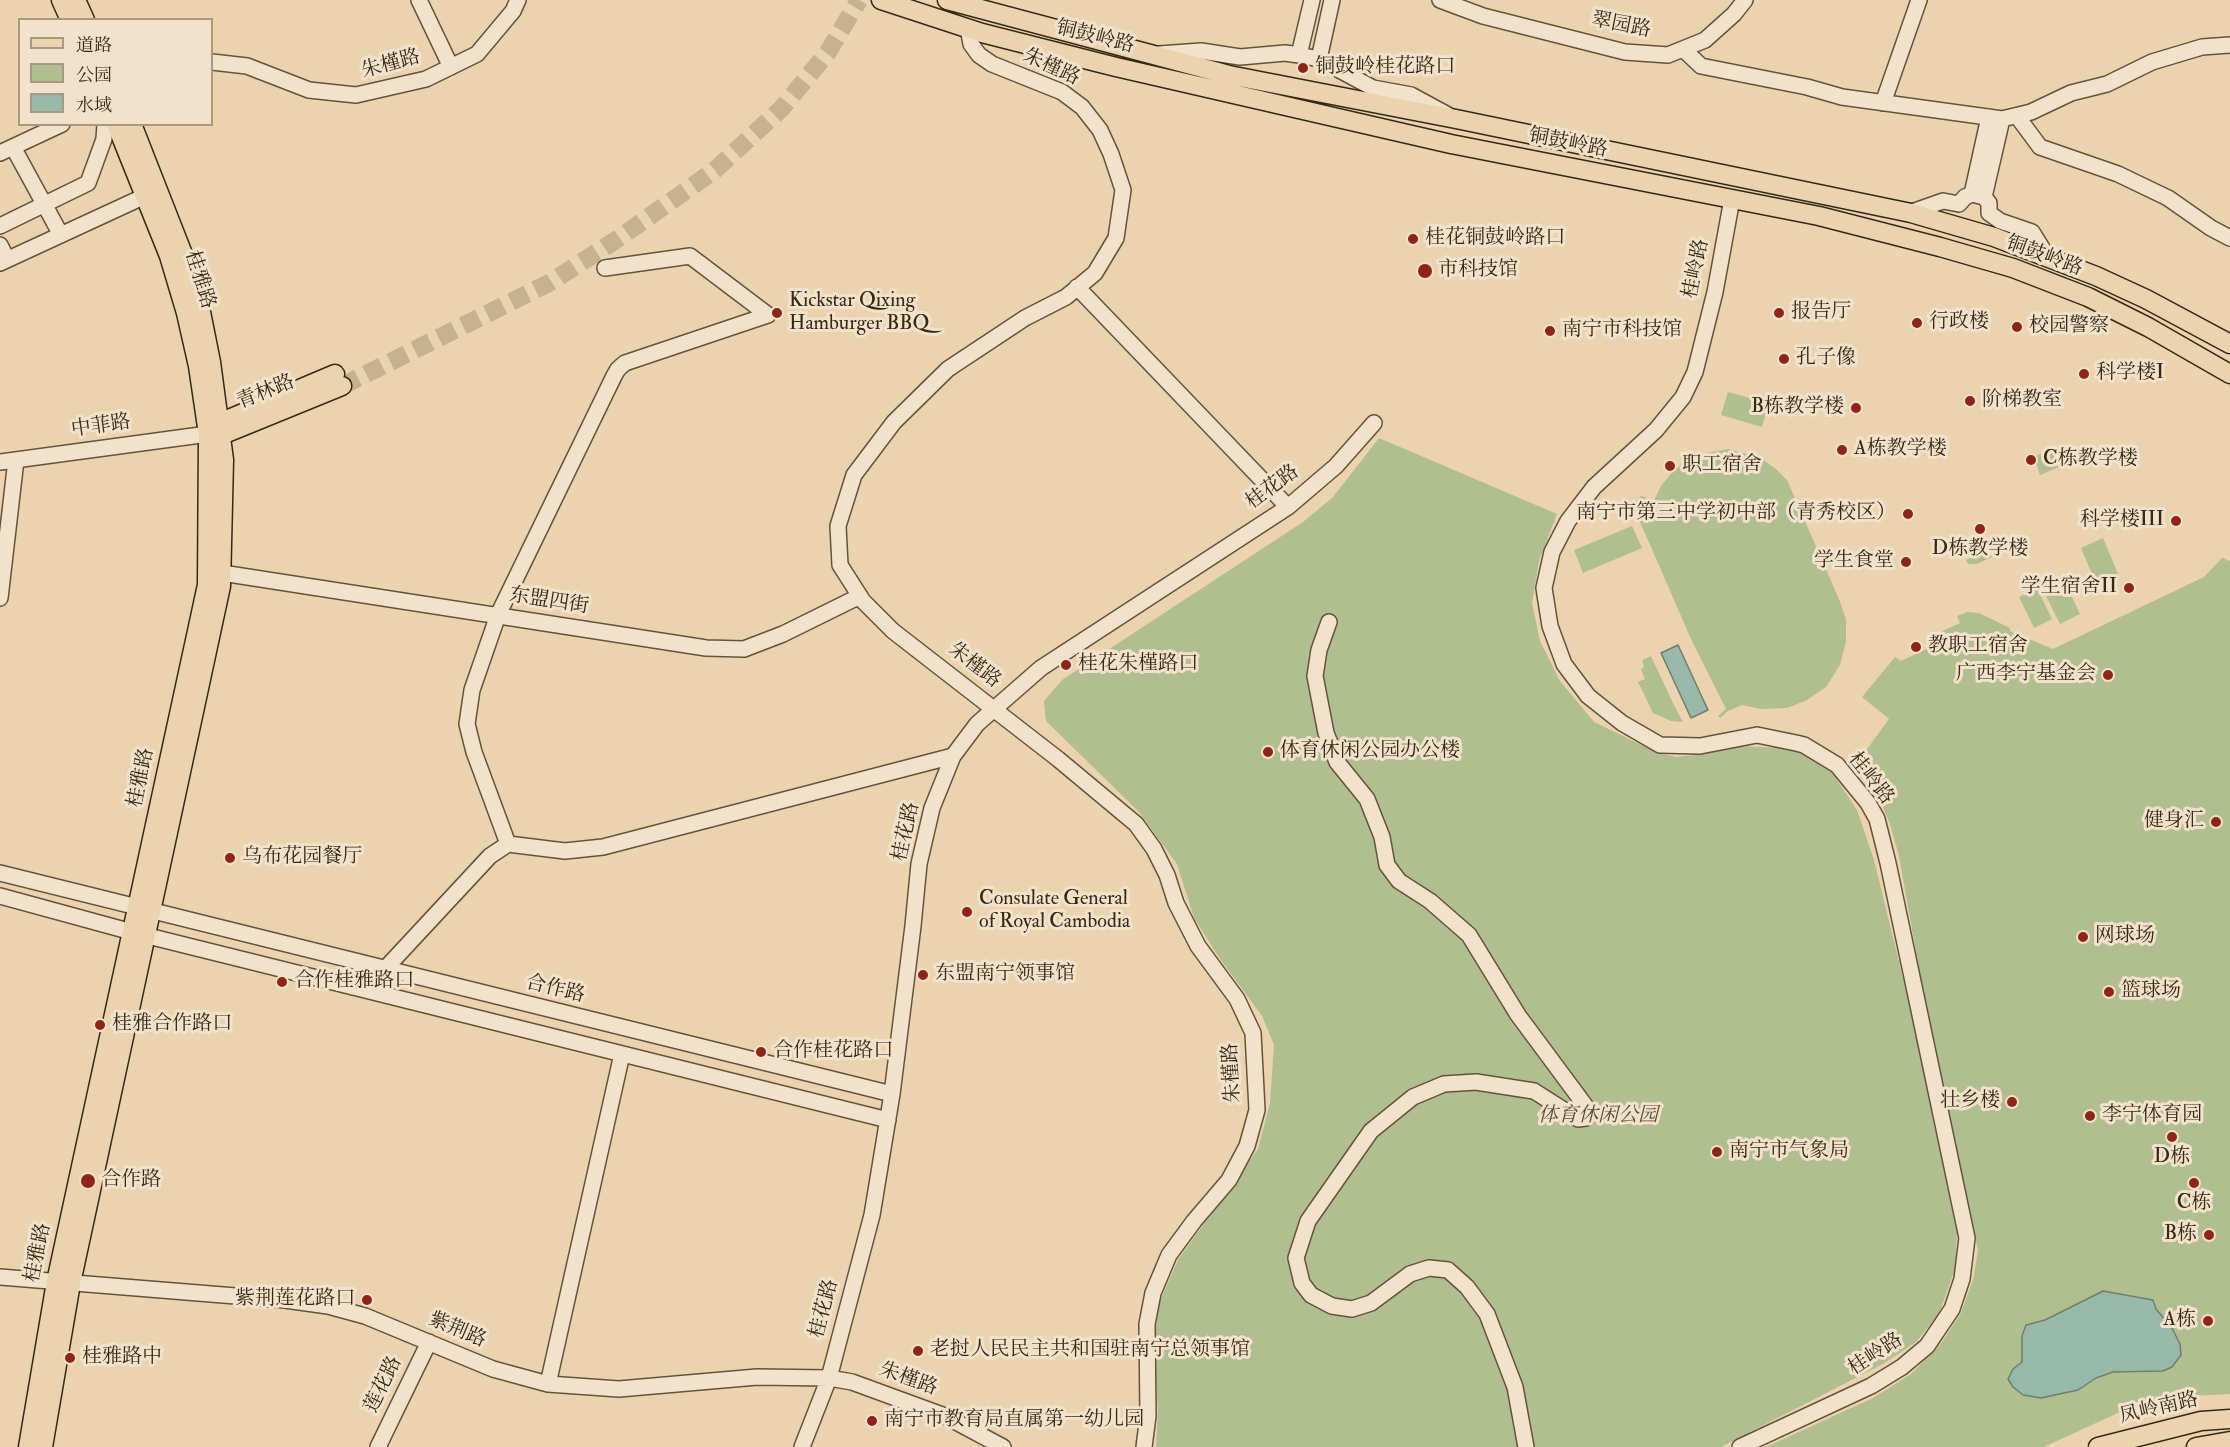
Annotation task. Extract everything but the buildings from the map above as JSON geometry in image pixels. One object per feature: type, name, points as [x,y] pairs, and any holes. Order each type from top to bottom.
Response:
[{"type":"main road","points":[[61,0],[69,18]]},
{"type":"main road","points":[[76,0],[84,18]]},
{"type":"main road","name":"铜鼓岭路","points":[[881,0],[968,28],[1116,67],[1402,133],[1819,216],[2013,268],[2088,297],[2184,347],[2230,374]]},
{"type":"main road","name":"铜鼓岭路","points":[[947,0],[1229,75],[1456,119],[1908,213],[1994,237],[2047,256],[2126,290],[2230,344]]},
{"type":"main road","points":[[995,0],[1038,25]]},
{"type":"main road","name":"桂雅路","points":[[28,1447],[144,910],[219,598],[222,573],[224,460],[213,432],[186,313],[169,256],[117,126]]},
{"type":"main road","name":"桂雅路","points":[[133,126],[183,254],[200,307],[211,362],[213,432],[207,585],[144,910]]},
{"type":"main road","points":[[1642,181],[1646,159]]},
{"type":"main road","points":[[2184,347],[2197,326]]},
{"type":"main road","name":"青林路","points":[[213,432],[339,380]]},
{"type":"main road","name":"桂雅路","points":[[43,1447],[63,1282]]},
{"type":"main road","name":"凤岭南路","points":[[2098,1447],[2201,1421],[2230,1419]]},
{"type":"main road","points":[[2201,1421],[2200,1446],[2230,1441]]},
{"type":"street","points":[[419,0],[451,67]]},
{"type":"street","name":"朱槿路","points":[[213,62],[247,66],[309,90],[356,96],[426,79],[477,54],[513,11],[518,0]]},
{"type":"street","points":[[1299,55],[1312,0]]},
{"type":"street","points":[[1319,60],[1332,0]]},
{"type":"street","name":"翠园路","points":[[1440,0],[1484,16],[1625,52],[1668,55],[1705,40],[1734,14],[1744,0]]},
{"type":"street","points":[[1883,103],[1919,0]]},
{"type":"street","name":"朱槿路","points":[[968,28],[971,44],[979,55],[992,64],[1062,92],[1082,107],[1100,130],[1123,190],[1116,238],[1095,273],[1066,297],[1025,318],[948,369],[894,422],[854,475],[838,526],[840,566],[860,596],[893,631],[994,708],[1136,824],[1154,849],[1167,875],[1176,903],[1198,946],[1237,999],[1253,1033],[1257,1110],[1247,1146],[1229,1180],[1168,1255],[1153,1293],[1147,1324],[1148,1416],[1144,1447]]},
{"type":"street","points":[[1683,49],[1701,66],[1807,87],[1842,97],[2003,118],[2071,93],[2107,84],[2152,62],[2202,47],[2230,45]]},
{"type":"street","points":[[1148,54],[1201,51],[1240,57],[1285,53],[1299,55],[1319,60],[1373,88],[1411,94],[1456,119]]},
{"type":"street","points":[[1978,195],[2003,118]]},
{"type":"street","points":[[2003,118],[2040,147],[2118,174],[2168,198],[2211,228],[2230,238]]},
{"type":"street","points":[[58,126],[7,150],[45,205],[61,235]]},
{"type":"street","points":[[0,226],[88,183],[104,139],[105,126]]},
{"type":"street","points":[[1908,213],[1943,201],[1959,204],[1965,197],[1978,195],[1989,203],[1989,213],[2000,221],[2032,232],[2047,256]]},
{"type":"street","points":[[0,245],[4,261],[145,196]]},
{"type":"street","name":"桂岭路","points":[[1732,199],[1715,292],[1695,372],[1683,397],[1656,430],[1594,488],[1568,521],[1552,552],[1544,588],[1550,626],[1564,664],[1588,696],[1622,723],[1660,745],[1700,746],[1757,735],[1796,743],[1837,765],[1868,803],[1877,819],[1888,863],[1967,1238],[1962,1279],[1952,1309],[1927,1346],[1902,1367],[1871,1386],[1740,1447]]},
{"type":"street","points":[[508,844],[474,752],[467,724],[472,690],[498,615],[618,369],[626,363],[768,315],[690,256],[605,268]]},
{"type":"street","points":[[1077,287],[1288,507]]},
{"type":"street","name":"桂花路","points":[[802,1447],[829,1378],[872,1215],[892,1094],[919,864],[932,808],[953,756],[977,724],[1041,668],[1288,507],[1336,466],[1374,423]]},
{"type":"street","name":"中菲路","points":[[0,462],[213,432]]},
{"type":"street","points":[[0,598],[16,460]]},
{"type":"street","name":"东盟四街","points":[[222,573],[706,648],[744,649],[783,634],[860,596]]},
{"type":"street","points":[[1329,622],[1319,650],[1315,676],[1324,724],[1337,762],[1367,799],[1382,837],[1387,866],[1399,881],[1430,901],[1469,935],[1518,1015],[1587,1108],[1586,1118],[1578,1119],[1534,1091],[1476,1082],[1444,1084],[1413,1097],[1371,1131],[1308,1221],[1296,1258],[1302,1283],[1311,1295],[1332,1306],[1352,1310],[1371,1303],[1410,1274],[1429,1268],[1448,1270],[1467,1287],[1487,1314],[1515,1387],[1526,1447]]},
{"type":"street","points":[[384,970],[490,856],[508,844],[565,851],[603,847],[953,756]]},
{"type":"street","name":"合作路","points":[[0,873],[384,970],[892,1094]]},
{"type":"street","points":[[0,896],[139,933],[888,1120]]},
{"type":"street","points":[[548,1384],[622,1054]]},
{"type":"street","name":"紫荆路","points":[[0,1277],[285,1300],[328,1306],[365,1316],[493,1369],[548,1384],[619,1389],[757,1377],[829,1378]]},
{"type":"street","name":"莲花路","points":[[378,1447],[429,1342]]},
{"type":"street","name":"朱槿路","points":[[829,1378],[852,1382],[945,1416],[1003,1447]]},
{"type":"green space","points":[[1728,392],[1769,403],[1762,427],[1721,415]]},
{"type":"green space","name":"体育休闲公园","points":[[1379,438],[1557,514],[1539,561],[1532,603],[1540,641],[1560,681],[1594,722],[1658,753],[1676,757],[1739,746],[1784,748],[1808,755],[1830,769],[1857,810],[1874,860],[1915,1027],[1957,1233],[1955,1269],[1939,1314],[1916,1342],[1883,1364],[1721,1447],[1156,1447],[1158,1410],[1153,1349],[1159,1303],[1179,1258],[1258,1149],[1270,1103],[1274,1045],[1262,1016],[1220,959],[1194,918],[1177,864],[1138,811],[1046,721],[1044,701],[1062,680],[1303,522],[1333,497]]},
{"type":"green space","points":[[1728,449],[1759,457],[1787,480],[1839,599],[1846,619],[1846,642],[1840,665],[1826,687],[1807,700],[1787,708],[1761,709],[1742,705],[1728,711],[1720,718],[1718,716],[1726,709],[1691,639],[1633,506],[1631,506],[1641,496],[1654,500],[1661,486],[1674,470],[1688,459]]},
{"type":"green space","points":[[2051,449],[2059,467],[2040,475],[2034,457]]},
{"type":"green space","points":[[1632,526],[1642,548],[1583,573],[1574,550]]},
{"type":"green space","points":[[2103,538],[2119,576],[2097,586],[2081,548]]},
{"type":"green space","points":[[1998,546],[2001,553],[1977,564],[1968,564],[1966,560]]},
{"type":"green space","name":"李宁体育园","points":[[2222,558],[2230,561],[2230,1394],[2171,1397],[2120,1412],[2044,1447],[1766,1447],[1873,1398],[1911,1374],[1942,1342],[1961,1313],[1973,1280],[1978,1250],[1921,981],[1899,856],[1880,800],[1856,764],[1889,719],[1862,697],[1895,657],[1901,661],[1935,645],[1932,636],[1960,623],[1957,616],[1967,612],[1979,613],[2010,628],[2010,631],[2053,649],[2204,577]]},
{"type":"green space","points":[[2063,578],[2080,614],[2060,624],[2042,588]]},
{"type":"green space","points":[[2037,588],[2052,619],[2034,628],[2019,597]]},
{"type":"green space","points":[[1651,656],[1683,722],[1671,721],[1653,713],[1638,682],[1645,679],[1641,669],[1644,667],[1642,660]]},
{"type":"water","points":[[1678,645],[1708,710],[1691,718],[1661,653]]},
{"type":"water","points":[[2103,1291],[2153,1300],[2156,1309],[2172,1328],[2180,1344],[2181,1355],[2172,1367],[2163,1371],[2113,1372],[2096,1378],[2078,1390],[2041,1398],[2023,1395],[2013,1387],[2008,1379],[2013,1369],[2022,1362],[2022,1336],[2026,1325],[2045,1320]]},
{"type":"tunnel","points":[[342,386],[551,282],[619,238],[715,170],[782,108],[828,52],[859,0]]},
{"type":"place","name":"铜鼓岭桂花路口","points":[[1303,68]]},
{"type":"place","name":"桂花铜鼓岭路口","points":[[1413,239]]},
{"type":"place","name":"市科技馆","points":[[1425,271]]},
{"type":"place","name":"Kickstar Qixing Hamburger BBQ","points":[[777,313]]},
{"type":"place","name":"报告厅","points":[[1779,313]]},
{"type":"place","name":"行政楼","points":[[1917,323]]},
{"type":"place","name":"校园警察","points":[[2017,327]]},
{"type":"place","name":"南宁市科技馆","points":[[1550,331]]},
{"type":"place","name":"孔子像","points":[[1784,359]]},
{"type":"place","name":"科学楼I","points":[[2084,374]]},
{"type":"place","name":"阶梯教室","points":[[1970,401]]},
{"type":"place","name":"B栋教学楼","points":[[1856,408]]},
{"type":"place","name":"A栋教学楼","points":[[1842,450]]},
{"type":"place","name":"C栋教学楼","points":[[2031,460]]},
{"type":"place","name":"职工宿舍","points":[[1670,466]]},
{"type":"place","name":"南宁市第三中学初中部（青秀校区）","points":[[1908,514]]},
{"type":"place","name":"科学楼III","points":[[2176,521]]},
{"type":"place","name":"D栋教学楼","points":[[1980,529]]},
{"type":"place","name":"学生食堂","points":[[1906,562]]},
{"type":"place","name":"学生宿舍II","points":[[2129,588]]},
{"type":"place","name":"教职工宿舍","points":[[1916,647]]},
{"type":"place","name":"桂花朱槿路口","points":[[1066,665]]},
{"type":"place","name":"广西李宁基金会","points":[[2108,675]]},
{"type":"place","name":"体育休闲公园办公楼","points":[[1268,752]]},
{"type":"place","name":"健身汇","points":[[2216,822]]},
{"type":"place","name":"乌布花园餐厅","points":[[230,858]]},
{"type":"place","name":"Consulate General of Royal Cambodia","points":[[967,912]]},
{"type":"place","name":"网球场","points":[[2083,937]]},
{"type":"place","name":"东盟南宁领事馆","points":[[923,975]]},
{"type":"place","name":"合作桂雅路口","points":[[282,982]]},
{"type":"place","name":"篮球场","points":[[2109,992]]},
{"type":"place","name":"桂雅合作路口","points":[[100,1025]]},
{"type":"place","name":"合作桂花路口","points":[[761,1052]]},
{"type":"place","name":"壮乡楼","points":[[2012,1102]]},
{"type":"place","name":"李宁体育园","points":[[2090,1116]]},
{"type":"place","name":"D栋","points":[[2172,1137]]},
{"type":"place","name":"南宁市气象局","points":[[1717,1152]]},
{"type":"place","name":"合作路","points":[[88,1181]]},
{"type":"place","name":"C栋","points":[[2194,1183]]},
{"type":"place","name":"B栋","points":[[2209,1235]]},
{"type":"place","name":"紫荆莲花路口","points":[[367,1300]]},
{"type":"place","name":"A栋","points":[[2208,1321]]},
{"type":"place","name":"老挝人民民主共和国驻南宁总领事馆","points":[[918,1351]]},
{"type":"place","name":"桂雅路中","points":[[70,1358]]},
{"type":"place","name":"南宁市教育局直属第一幼儿园","points":[[872,1421]]}]
